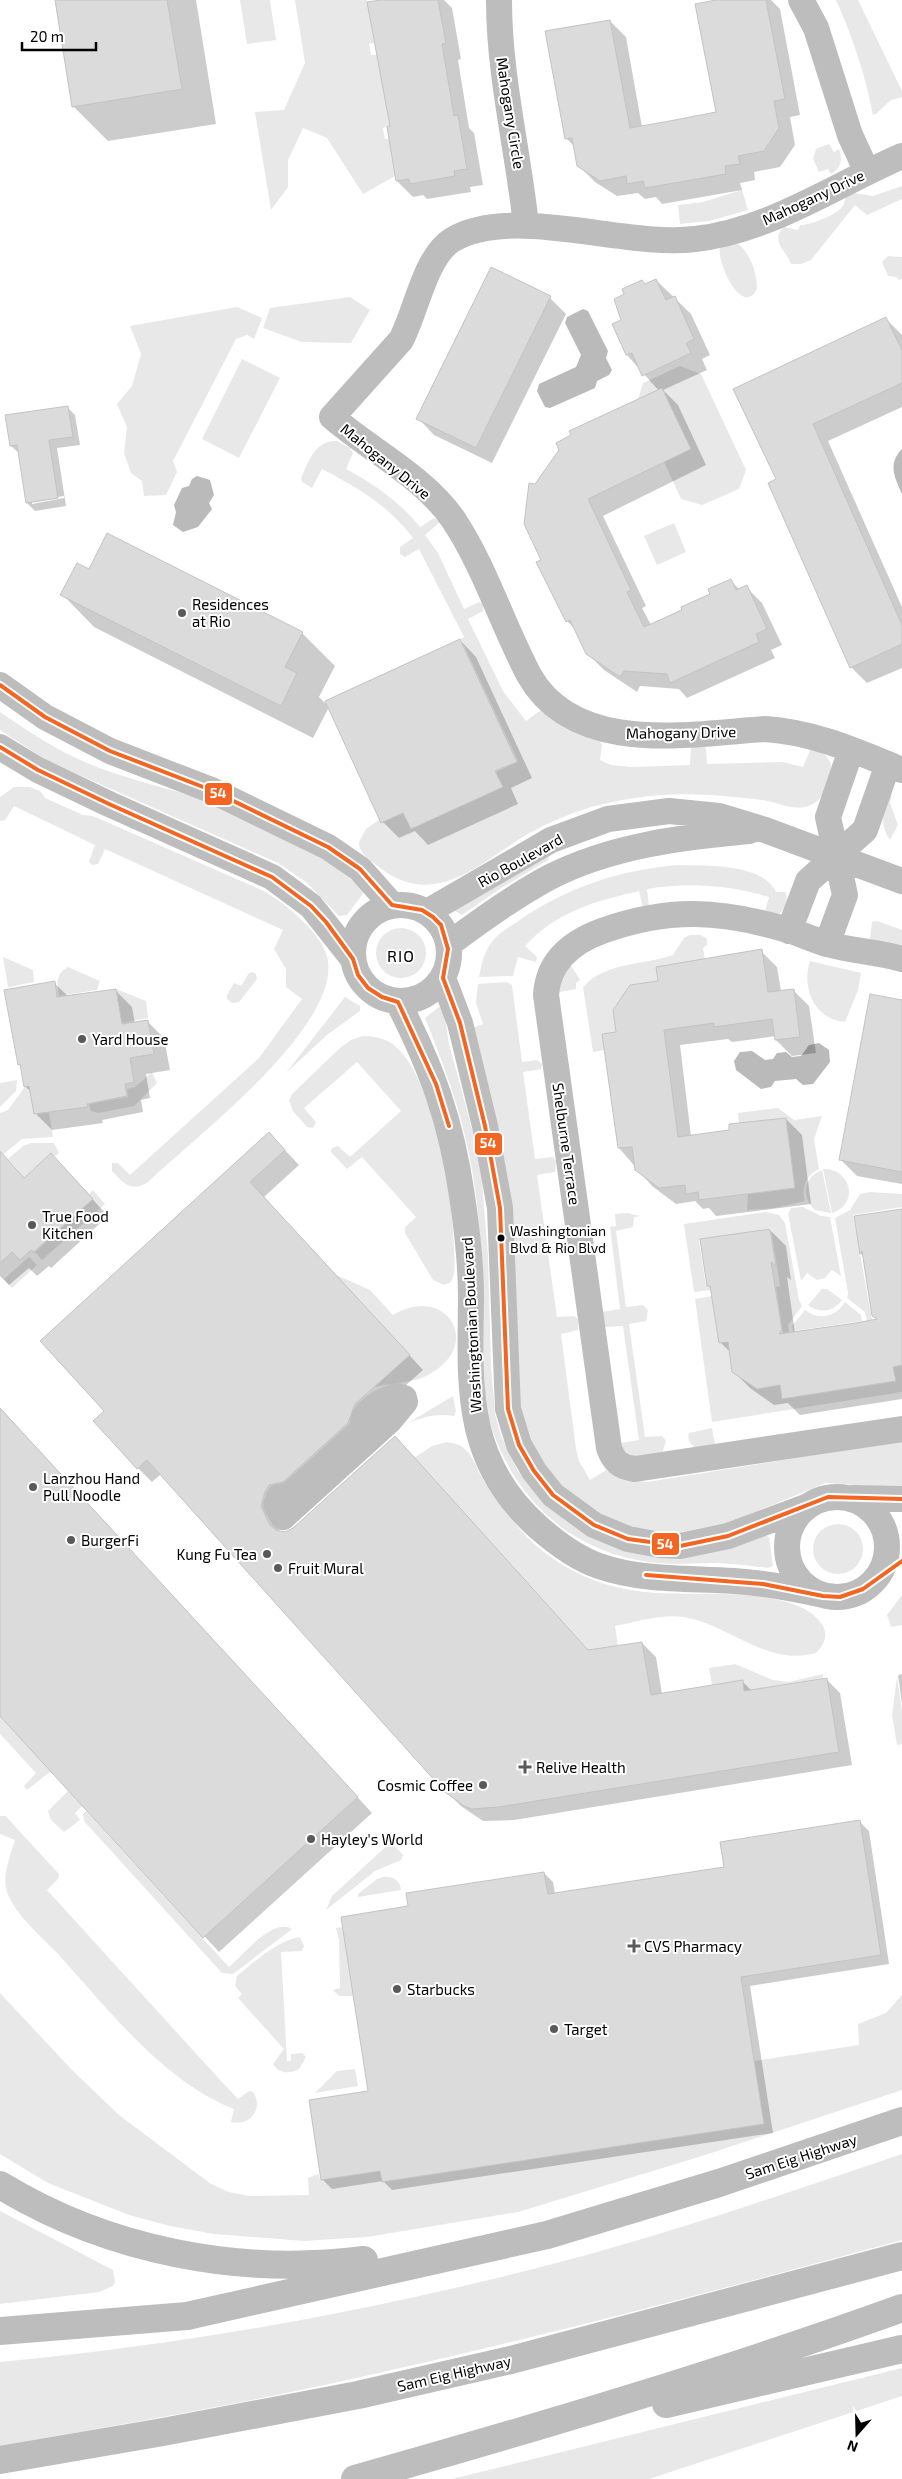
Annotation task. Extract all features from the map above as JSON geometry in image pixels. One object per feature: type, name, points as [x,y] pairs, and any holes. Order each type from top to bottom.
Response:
[{"type":"highway","name":"Sam Eig Highway","points":[[498,2245],[547,2234],[719,2184],[902,2121]]},
{"type":"highway","points":[[0,2185],[54,2216],[94,2231],[149,2248],[240,2262],[333,2264],[498,2245]]},
{"type":"highway","points":[[0,2331],[187,2316],[498,2245]]},
{"type":"highway","name":"Sam Eig Highway","points":[[0,2460],[163,2432],[367,2393],[624,2331],[902,2256]]},
{"type":"highway","points":[[355,2479],[676,2385],[902,2308]]},
{"type":"highway","points":[[490,2441],[715,2394],[902,2349]]},
{"type":"street","name":"Mahogany Circle","points":[[499,0],[499,30],[503,72],[518,160],[526,225]]},
{"type":"street","points":[[801,0],[816,28],[850,135],[867,172]]},
{"type":"street","name":"Mahogany Drive","points":[[836,856],[865,830],[895,767],[808,734],[785,730],[766,729],[665,735],[622,734],[586,723],[570,715],[555,704],[530,676],[468,543],[451,517],[402,470],[357,439],[332,417],[401,340],[436,256],[441,249],[468,231],[492,226],[526,225],[641,240],[697,239],[764,220],[804,204],[902,156]]},
{"type":"street","points":[[0,685],[45,717],[103,748],[211,790],[328,847],[360,869],[392,905]]},
{"type":"street","points":[[0,747],[38,770],[100,800],[272,877],[310,906],[326,922],[353,960],[358,975],[368,988],[382,998],[398,1002],[411,1001],[424,996],[444,978],[449,961],[449,944],[437,920],[427,912],[416,907],[392,905],[373,913],[359,929],[354,944],[353,960]]},
{"type":"street","points":[[827,944],[845,895],[828,817],[851,750]]},
{"type":"street","name":"Rio Boulevard","points":[[427,912],[551,840],[608,819],[669,811],[719,816],[765,830],[902,881]]},
{"type":"street","name":"Rio Boulevard","points":[[449,944],[514,898],[552,876],[613,853],[695,837],[765,830]]},
{"type":"street","points":[[789,931],[808,881],[836,856]]},
{"type":"street","name":"Shelburne Terrace","points":[[902,959],[827,944],[758,922],[696,913],[668,914],[640,919],[593,934],[572,945],[553,968],[546,984],[546,995],[609,1448],[613,1459],[622,1467],[635,1469],[902,1428]]},
{"type":"street","points":[[444,978],[460,1024],[486,1126],[500,1208],[508,1409],[519,1445],[534,1471],[553,1495],[594,1525],[628,1539],[660,1545],[680,1546],[728,1536],[806,1508],[828,1497],[902,1499]]},
{"type":"street","name":"Washingtonian Boulevard","points":[[398,1002],[436,1084],[452,1137],[468,1238],[471,1297],[469,1336],[471,1398],[476,1426],[483,1446],[507,1492],[528,1518],[550,1538],[597,1566],[622,1572],[672,1579],[753,1583],[819,1594]]},
{"type":"street","points":[[397,1396],[404,1398],[404,1404],[385,1425],[282,1517],[279,1514],[276,1505],[279,1497],[289,1496],[360,1432],[366,1415],[388,1399],[397,1396]]},
{"type":"street","points":[[806,1508],[790,1529],[787,1542],[787,1555],[798,1579],[819,1594],[832,1598],[847,1597],[866,1588],[891,1567],[886,1561],[886,1536],[882,1524],[865,1505],[841,1497]]},
{"type":"shaded area","points":[[240,0],[270,0],[276,40],[247,44]]},
{"type":"shaded area","points":[[295,0],[367,0],[374,43],[369,44],[371,55],[379,54],[390,126],[383,128],[385,139],[389,139],[395,176],[363,194],[327,138],[303,128],[288,160],[288,187],[271,210],[255,112],[284,110],[305,63]]},
{"type":"shaded area","points":[[836,0],[858,0],[902,91],[902,97],[891,100],[876,114],[873,115],[858,56]]},
{"type":"shaded area","points":[[829,144],[834,152],[839,149],[841,157],[839,166],[831,174],[828,169],[819,172],[813,159],[816,149]]},
{"type":"shaded area","points":[[902,186],[902,199],[867,215],[855,205],[811,260],[801,264],[791,264],[780,246],[778,237],[784,227],[798,230],[800,225],[822,220],[838,211],[846,197],[854,193],[873,196]]},
{"type":"shaded area","points":[[742,190],[748,210],[709,221],[680,224],[678,205],[703,202]]},
{"type":"shaded area","points":[[736,242],[749,257],[756,276],[757,289],[751,296],[744,297],[738,292],[731,284],[722,264],[720,246]]},
{"type":"shaded area","points":[[888,256],[902,257],[902,279],[899,280],[896,277],[888,276],[882,262]]},
{"type":"shaded area","points":[[350,297],[370,310],[351,343],[302,342],[263,328],[270,308]]},
{"type":"shaded area","points":[[237,307],[262,318],[254,339],[247,335],[236,339],[173,461],[177,472],[166,495],[144,496],[142,481],[131,473],[124,453],[127,427],[117,404],[132,386],[141,354],[130,326]]},
{"type":"shaded area","points":[[583,309],[588,311],[608,351],[606,358],[612,370],[609,375],[597,381],[595,388],[550,408],[545,407],[537,391],[539,384],[576,367],[581,355],[565,323],[567,317]]},
{"type":"shaded area","points":[[242,359],[280,378],[239,458],[202,439]]},
{"type":"shaded area","points":[[680,366],[701,374],[746,470],[739,489],[702,505],[681,499],[637,403],[643,383]]},
{"type":"shaded area","points":[[337,441],[350,448],[353,453],[346,469],[386,494],[420,527],[434,518],[440,522],[425,535],[438,553],[464,609],[479,602],[483,603],[483,611],[468,619],[503,691],[526,721],[541,710],[600,741],[602,745],[600,760],[611,765],[632,767],[690,765],[691,746],[704,745],[707,764],[783,762],[803,767],[810,750],[824,754],[829,759],[831,766],[830,782],[822,796],[817,802],[799,808],[763,800],[694,794],[627,799],[595,806],[549,823],[521,838],[470,871],[453,879],[435,884],[417,884],[398,879],[379,867],[366,856],[359,846],[359,842],[366,829],[380,819],[381,823],[403,813],[411,829],[503,787],[496,772],[518,761],[461,639],[464,637],[419,549],[405,557],[400,554],[400,547],[413,538],[394,516],[372,498],[322,469],[312,488],[302,482],[301,478],[310,459],[318,448],[323,444]]},
{"type":"shaded area","points":[[902,449],[902,494],[895,477],[894,466],[897,455]]},
{"type":"shaded area","points":[[197,476],[210,480],[214,495],[209,503],[212,509],[198,527],[183,532],[173,525],[176,512],[174,505],[182,488],[189,486],[192,479]]},
{"type":"shaded area","points":[[674,523],[686,552],[657,565],[644,536]]},
{"type":"shaded area","points":[[0,712],[44,741],[80,760],[122,776],[215,804],[275,830],[331,864],[365,891],[347,915],[339,916],[306,882],[278,863],[48,761],[0,730]]},
{"type":"shaded area","points":[[14,787],[30,787],[40,791],[45,798],[83,815],[93,816],[266,892],[304,922],[320,941],[325,951],[328,961],[325,988],[310,1018],[287,1049],[228,1110],[148,1182],[137,1187],[124,1183],[112,1171],[112,1163],[118,1163],[130,1175],[259,1058],[302,999],[286,987],[286,969],[274,949],[283,930],[105,849],[98,864],[92,865],[89,862],[95,845],[14,806],[5,820],[0,821],[0,797]]},
{"type":"shaded area","points":[[892,794],[890,803],[898,825],[890,840],[883,823],[883,810]]},
{"type":"shaded area","points":[[549,856],[548,860],[498,890],[462,915],[453,910]]},
{"type":"shaded area","points":[[678,865],[718,866],[747,871],[769,883],[776,892],[786,892],[787,903],[779,915],[765,912],[769,897],[724,887],[693,885],[647,889],[649,907],[643,908],[639,891],[607,899],[577,910],[550,924],[525,946],[537,957],[536,962],[518,957],[513,976],[479,977],[485,954],[497,936],[554,899],[573,890],[614,876],[656,867]]},
{"type":"shaded area","points":[[877,921],[902,930],[902,947],[871,944],[872,922]]},
{"type":"shaded area","points":[[401,928],[410,930],[421,939],[426,953],[424,962],[415,973],[401,978],[392,976],[381,967],[376,953],[378,944],[387,933]]},
{"type":"shaded area","points":[[690,935],[701,935],[707,939],[707,945],[703,948],[705,960],[656,967],[658,981],[630,985],[613,1010],[616,1032],[605,1050],[593,1052],[583,987],[602,973],[626,965],[673,955],[684,938]]},
{"type":"shaded area","points":[[3,957],[33,970],[34,982],[8,987]]},
{"type":"shaded area","points":[[810,961],[861,973],[858,990],[845,1022],[835,1020],[826,1015],[818,1009],[813,1001],[807,982]]},
{"type":"shaded area","points":[[570,964],[580,980],[576,983],[576,989],[560,992],[557,990]]},
{"type":"shaded area","points":[[68,967],[100,981],[97,990],[59,996],[59,976]]},
{"type":"shaded area","points":[[249,973],[256,974],[257,979],[239,1002],[232,1003],[227,999],[227,995],[234,983],[241,986]]},
{"type":"shaded area","points":[[507,982],[512,985],[522,1062],[537,1060],[542,1064],[541,1069],[523,1072],[535,1159],[553,1157],[556,1161],[555,1172],[537,1175],[557,1317],[574,1316],[578,1319],[578,1330],[561,1334],[576,1449],[579,1461],[590,1480],[606,1470],[622,1480],[647,1482],[902,1441],[902,1488],[825,1483],[729,1523],[682,1532],[653,1531],[635,1528],[602,1516],[562,1486],[537,1454],[521,1416],[472,1028],[483,1024],[476,1003],[478,984]]},
{"type":"shaded area","points":[[116,989],[146,1001],[148,1018],[122,1023]]},
{"type":"shaded area","points":[[345,997],[360,1006],[360,1011],[327,1035],[286,1073]]},
{"type":"shaded area","points":[[443,1004],[449,1044],[475,1140],[482,1182],[488,1256],[491,1366],[495,1414],[501,1436],[518,1471],[536,1493],[564,1519],[591,1536],[763,1534],[769,1537],[773,1566],[768,1568],[718,1563],[658,1563],[625,1557],[595,1547],[568,1532],[545,1513],[525,1491],[508,1465],[495,1436],[485,1405],[481,1250],[479,1220],[470,1159],[457,1105],[425,1018]]},
{"type":"shaded area","points":[[363,1036],[381,1038],[388,1041],[395,1046],[410,1064],[422,1089],[433,1120],[442,1153],[448,1188],[454,1250],[454,1274],[451,1282],[444,1285],[433,1280],[405,1233],[405,1227],[416,1217],[362,1157],[347,1169],[331,1152],[332,1148],[338,1146],[350,1157],[401,1111],[357,1062],[304,1108],[316,1122],[313,1128],[307,1127],[293,1111],[289,1101],[292,1094],[341,1047],[351,1040]]},
{"type":"shaded area","points":[[819,1043],[829,1050],[830,1062],[813,1084],[803,1085],[796,1079],[775,1081],[771,1087],[761,1089],[736,1070],[734,1061],[740,1052],[752,1051],[765,1060],[773,1059],[777,1053],[786,1052],[792,1057],[801,1056],[809,1045]]},
{"type":"shaded area","points":[[152,1072],[157,1083],[134,1106],[98,1113],[91,1111],[89,1104],[128,1097],[127,1089],[135,1087]]},
{"type":"shaded area","points":[[17,1080],[16,1091],[0,1107],[0,1083]]},
{"type":"shaded area","points":[[29,1086],[34,1115],[49,1112],[53,1137],[22,1139],[0,1157],[0,1113],[8,1110],[24,1088]]},
{"type":"shaded area","points":[[778,1108],[794,1120],[822,1116],[814,1139],[819,1169],[806,1182],[804,1187],[805,1201],[774,1208],[747,1210],[748,1194],[795,1188],[786,1118],[739,1124],[738,1113]]},
{"type":"shaded area","points":[[31,1143],[54,1143],[59,1153],[55,1156],[51,1153],[24,1177],[8,1159],[23,1146]]},
{"type":"shaded area","points":[[823,1169],[833,1170],[840,1174],[846,1180],[848,1187],[849,1195],[846,1202],[841,1208],[832,1213]]},
{"type":"shaded area","points":[[822,1170],[831,1213],[815,1210],[807,1199],[806,1187],[808,1182],[811,1177]]},
{"type":"shaded area","points":[[93,1190],[105,1204],[42,1260],[35,1252],[93,1199],[89,1194]]},
{"type":"shaded area","points":[[870,1192],[902,1194],[902,1207],[853,1215],[872,1320],[867,1320],[865,1312],[847,1298],[848,1293],[835,1218],[850,1210],[860,1194]]},
{"type":"shaded area","points":[[803,1207],[821,1216],[830,1217],[841,1276],[832,1270],[825,1278],[817,1280],[807,1273],[801,1281],[788,1214],[791,1208]]},
{"type":"shaded area","points":[[766,1212],[779,1215],[785,1223],[799,1300],[802,1306],[788,1325],[789,1332],[783,1333],[776,1287],[780,1286],[771,1228],[699,1240],[706,1286],[710,1286],[711,1290],[694,1292],[684,1224]]},
{"type":"shaded area","points":[[627,1213],[640,1216],[634,1217],[633,1227],[616,1231],[626,1307],[643,1305],[648,1310],[646,1321],[629,1324],[645,1437],[662,1436],[666,1441],[662,1454],[645,1461],[622,1453],[621,1443],[639,1440],[623,1326],[605,1327],[602,1312],[620,1309],[610,1227],[616,1226],[615,1214]]},
{"type":"shaded area","points":[[29,1257],[37,1265],[12,1288],[4,1279]]},
{"type":"shaded area","points":[[334,1274],[370,1290],[393,1315],[412,1307],[429,1307],[443,1312],[452,1323],[456,1336],[453,1350],[443,1365],[419,1379],[375,1387],[409,1355]]},
{"type":"shaded area","points":[[822,1289],[827,1289],[842,1300],[830,1309],[821,1311],[812,1308],[808,1305]]},
{"type":"shaded area","points":[[712,1296],[720,1343],[728,1342],[732,1372],[757,1389],[780,1385],[782,1399],[896,1381],[893,1367],[902,1365],[902,1392],[712,1422],[695,1299]]},
{"type":"shaded area","points":[[845,1302],[861,1315],[862,1321],[793,1331],[792,1326],[805,1310],[816,1316],[827,1316],[837,1311]]},
{"type":"shaded area","points":[[453,1396],[456,1411],[454,1416],[430,1416],[408,1423]]},
{"type":"shaded area","points":[[712,1428],[715,1444],[696,1448],[691,1443],[688,1437],[689,1433]]},
{"type":"shaded area","points":[[447,1442],[464,1448],[473,1459],[493,1495],[525,1535],[542,1551],[572,1570],[605,1584],[638,1591],[747,1595],[771,1598],[793,1604],[811,1613],[823,1626],[825,1637],[823,1644],[816,1653],[798,1656],[781,1654],[765,1650],[700,1621],[674,1616],[615,1626],[618,1646],[588,1650],[414,1458],[432,1446]]},
{"type":"shaded area","points":[[838,1524],[856,1531],[863,1549],[856,1567],[838,1574],[820,1567],[813,1549],[820,1531]]},
{"type":"shaded area","points":[[902,1595],[902,1625],[891,1627],[887,1615]]},
{"type":"shaded area","points":[[735,1664],[773,1680],[789,1682],[823,1674],[823,1678],[744,1691],[743,1680],[712,1685],[709,1668]]},
{"type":"shaded area","points":[[897,1677],[902,1712],[902,1744],[897,1745],[892,1715]]},
{"type":"shaded area","points":[[0,1716],[51,1771],[27,1790],[24,1786],[36,1773],[0,1734]]},
{"type":"shaded area","points":[[68,1791],[82,1806],[75,1813],[80,1820],[64,1832],[51,1820],[48,1811]]},
{"type":"shaded area","points":[[86,1811],[229,1967],[258,1939],[267,1933],[276,1928],[292,1929],[233,1974],[222,1973],[84,1821],[83,1814]]},
{"type":"shaded area","points":[[0,1816],[6,1816],[59,1874],[58,1879],[47,1890],[222,2082],[238,2099],[249,2091],[253,2092],[257,2104],[256,2110],[249,2119],[238,2123],[231,2122],[234,2109],[208,2097],[160,2062],[117,2020],[16,1909],[7,1892],[5,1879],[15,1840],[0,1834]]},
{"type":"shaded area","points":[[391,1842],[403,1855],[401,1860],[375,1871],[326,1910],[332,1896]]},
{"type":"shaded area","points":[[383,1877],[395,1879],[401,1890],[358,1897],[358,1894],[377,1879]]},
{"type":"shaded area","points":[[343,1927],[353,1996],[339,1996],[333,1990],[340,1988],[339,1940],[336,1928]]},
{"type":"shaded area","points":[[300,1937],[304,1946],[302,1951],[281,1952],[287,2061],[291,2061],[291,2054],[302,2053],[306,2057],[299,2069],[292,2072],[284,2072],[278,2070],[273,2064],[284,2049],[238,1998],[242,1994],[235,1986],[237,1976],[259,1958],[283,1942]]},
{"type":"shaded area","points":[[0,1993],[73,2071],[119,2115],[211,2184],[229,2192],[248,2196],[309,2195],[308,2178],[319,2174],[320,2180],[380,2171],[383,2182],[764,2124],[754,2061],[859,2045],[858,2024],[886,2013],[902,1995],[902,2090],[702,2156],[518,2212],[367,2237],[304,2241],[214,2234],[170,2226],[129,2215],[48,2183],[0,2154]]},
{"type":"shaded area","points":[[355,2069],[358,2086],[315,2093],[337,2071]]},
{"type":"shaded area","points":[[902,2154],[902,2240],[628,2313],[352,2379],[0,2446],[0,2362],[143,2346],[214,2335],[355,2310],[425,2295],[564,2261],[649,2237]]},
{"type":"shaded area","points":[[0,2211],[113,2270],[115,2282],[113,2286],[99,2292],[0,2304]]},
{"type":"shaded area","points":[[902,2368],[902,2396],[649,2479],[452,2479]]},
{"type":"building","points":[[55,0],[167,0],[182,89],[72,107]]},
{"type":"building","points":[[381,0],[438,0],[446,43],[442,44],[454,116],[458,115],[467,169],[454,171],[455,176],[410,184],[409,179],[396,181],[387,127],[390,126],[367,2]]},
{"type":"building","points":[[716,0],[766,0],[785,99],[774,101],[779,128],[764,151],[738,156],[740,164],[725,166],[726,174],[645,188],[643,181],[627,184],[626,176],[600,181],[577,166],[572,138],[565,139],[545,31],[610,20],[630,128],[675,120],[716,112],[695,4]]},
{"type":"building","points":[[491,267],[551,296],[476,448],[416,419]]},
{"type":"building","points":[[656,279],[666,300],[675,296],[694,339],[686,343],[691,353],[642,376],[632,353],[626,355],[612,324],[621,320],[614,299],[624,294],[622,289],[642,280],[645,284]]},
{"type":"building","points":[[886,317],[902,350],[902,383],[813,424],[902,625],[902,644],[850,668],[768,483],[776,479],[733,389]]},
{"type":"building","points":[[662,388],[691,449],[588,499],[631,590],[627,592],[644,627],[682,610],[681,607],[710,594],[708,589],[731,579],[736,590],[747,585],[767,629],[756,634],[759,642],[670,683],[667,674],[624,671],[620,677],[586,654],[570,620],[566,622],[536,562],[541,560],[524,524],[529,483],[535,484],[559,450],[556,443],[571,435],[569,431]]},
{"type":"building","points":[[68,406],[73,437],[49,440],[58,498],[26,503],[17,445],[10,446],[5,415]]},
{"type":"building","name":"Residences at Rio","points":[[107,533],[303,632],[285,667],[297,673],[281,706],[60,595],[77,563],[89,569]]},
{"type":"building","points":[[460,639],[517,762],[495,771],[503,787],[411,829],[403,813],[381,823],[325,701]]},
{"type":"building","points":[[762,949],[768,992],[794,989],[800,1037],[775,1040],[772,1019],[714,1027],[714,1023],[664,1030],[678,1137],[729,1130],[729,1124],[786,1118],[795,1188],[699,1200],[698,1192],[686,1194],[685,1185],[659,1188],[635,1170],[632,1147],[618,1148],[602,1034],[616,1032],[613,1010],[630,985],[658,981],[656,967]]},
{"type":"building","name":"Yard House","points":[[55,981],[57,997],[116,989],[122,1024],[148,1020],[154,1054],[130,1058],[134,1082],[125,1084],[127,1096],[87,1104],[88,1107],[34,1114],[29,1086],[24,1087],[20,1064],[18,1065],[4,990]]},
{"type":"building","points":[[870,994],[902,1000],[902,1172],[839,1160]]},
{"type":"building","points":[[269,1132],[285,1150],[250,1182],[410,1355],[355,1404],[348,1423],[283,1482],[269,1485],[261,1506],[270,1525],[276,1530],[285,1532],[293,1528],[395,1436],[588,1650],[642,1642],[651,1695],[743,1680],[744,1691],[827,1678],[839,1752],[499,1807],[472,1809],[464,1806],[445,1792],[147,1460],[137,1469],[93,1421],[104,1411],[40,1341]]},
{"type":"building","name":"True Food Kitchen","points":[[0,1151],[24,1178],[51,1153],[93,1199],[34,1252],[31,1250],[20,1260],[12,1252],[0,1263]]},
{"type":"building","points":[[902,1209],[902,1365],[893,1367],[896,1381],[782,1399],[780,1385],[757,1389],[732,1372],[728,1342],[719,1343],[710,1286],[707,1286],[700,1239],[770,1229],[776,1266],[771,1262],[782,1330],[779,1334],[856,1323],[877,1319],[872,1316],[862,1251],[860,1254],[854,1216]]},
{"type":"building","points":[[0,1408],[358,1797],[203,1938],[0,1716]]},
{"type":"building","name":"Target","points":[[860,1820],[881,1955],[741,1977],[764,2124],[382,2182],[380,2171],[321,2180],[309,2100],[368,2091],[341,1917],[408,1906],[406,1893],[544,1872],[548,1894],[724,1867],[720,1842]]},
{"type":"transit line","name":"54","points":[[0,685],[45,717],[110,751],[211,790],[328,847],[360,869],[392,905],[422,910],[441,925],[448,949],[443,978],[460,1023],[485,1126],[500,1208],[508,1409],[519,1445],[534,1471],[553,1495],[594,1525],[628,1539],[680,1546],[728,1536],[828,1497],[902,1499]]},
{"type":"transit line","name":"54","points":[[0,747],[38,770],[109,804],[272,877],[311,906],[326,922],[353,959],[358,975],[368,988],[382,997],[398,1002],[436,1084],[449,1126]]},
{"type":"transit line","name":"54","points":[[646,1575],[763,1584],[823,1596],[840,1597],[863,1589],[902,1561]]},
{"type":"place","name":"Residences at Rio","points":[[182,613]]},
{"type":"place","name":"Yard House","points":[[82,1039]]},
{"type":"place","name":"True Food Kitchen","points":[[32,1225]]},
{"type":"place","name":"Washingtonian Blvd & Rio Blvd","points":[[501,1238]]},
{"type":"place","name":"Lanzhou Hand Pull Noodle","points":[[33,1487]]},
{"type":"place","name":"BurgerFi","points":[[71,1540]]},
{"type":"place","name":"Kung Fu Tea","points":[[267,1554]]},
{"type":"place","name":"Fruit Mural","points":[[278,1568]]},
{"type":"place","name":"Relive Health","points":[[525,1767]]},
{"type":"place","name":"Cosmic Coffee","points":[[483,1785]]},
{"type":"place","name":"Hayley's World","points":[[311,1839]]},
{"type":"place","name":"CVS Pharmacy","points":[[634,1946]]},
{"type":"place","name":"Starbucks","points":[[397,1989]]},
{"type":"place","name":"Target","points":[[554,2029]]},
{"type":"district","name":"RIO","points":[[401,955]]}]
